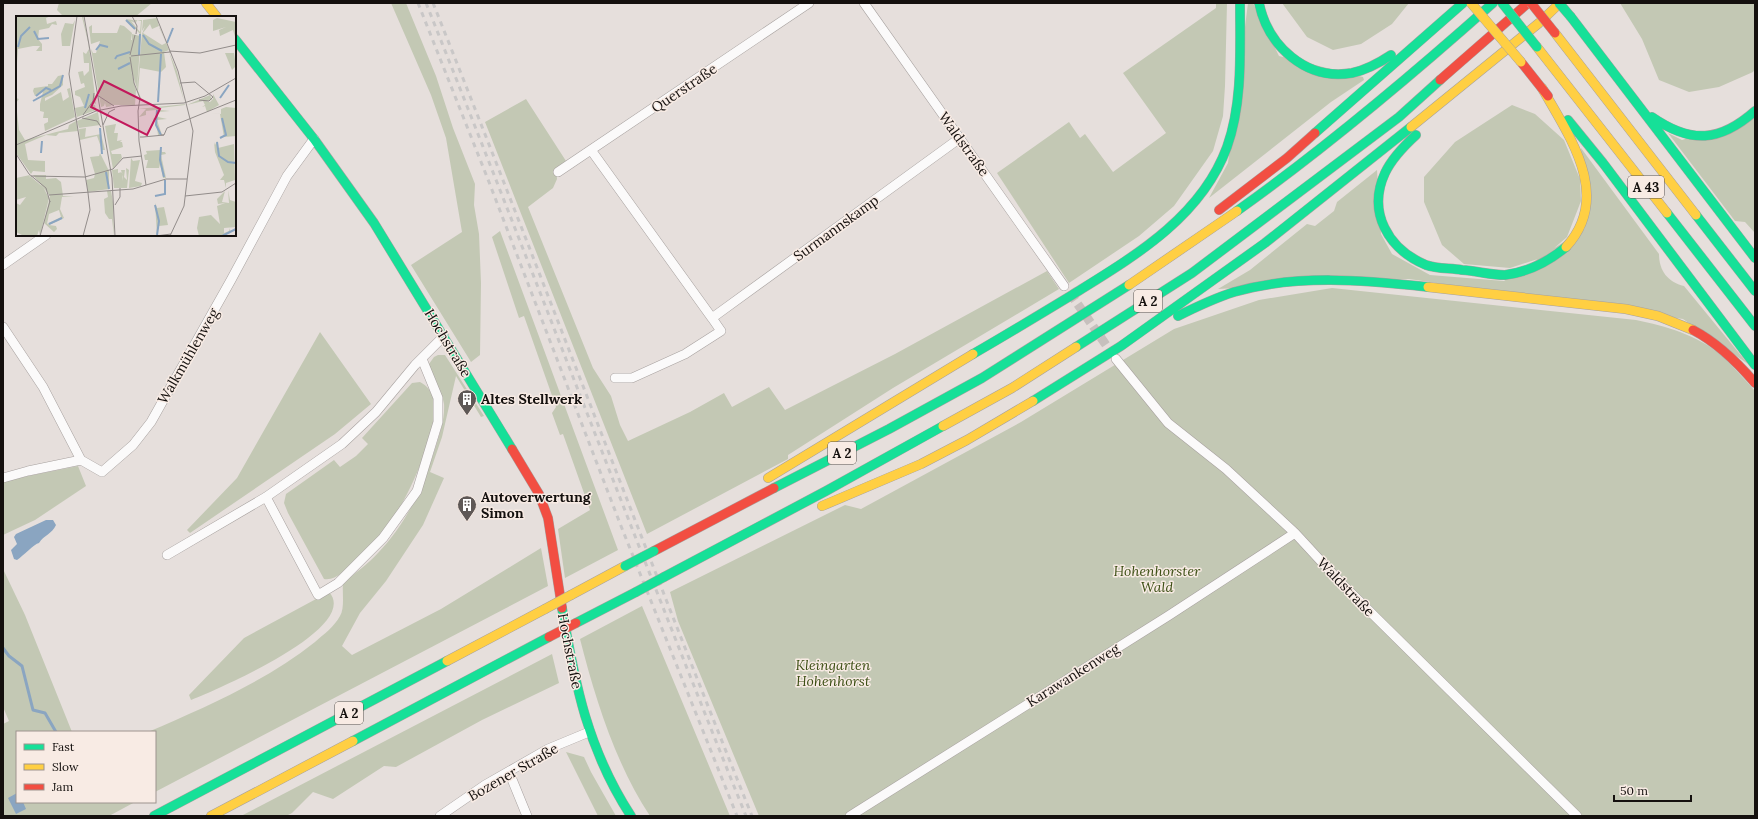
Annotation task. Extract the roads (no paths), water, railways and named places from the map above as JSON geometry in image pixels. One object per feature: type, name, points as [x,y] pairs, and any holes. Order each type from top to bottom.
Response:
[{"type":"main road","points":[[206,3],[216,16]]},
{"type":"main road","points":[[759,483],[828,444],[871,414],[1114,269],[1175,225],[1200,199],[1219,166],[1232,134],[1238,103],[1240,3]]},
{"type":"main road","points":[[1259,3],[1261,14],[1268,31],[1279,47],[1296,61],[1324,73],[1352,73],[1373,66],[1446,18]]},
{"type":"main road","points":[[1202,237],[1214,214],[1287,158],[1463,3]]},
{"type":"main road","points":[[1471,3],[1603,163],[1755,365]]},
{"type":"main road","name":"A 2","points":[[154,816],[715,518],[968,386],[1128,286],[1202,237],[1296,167],[1387,95],[1493,3]]},
{"type":"main road","name":"A 43","points":[[1502,3],[1755,326]]},
{"type":"main road","name":"A 2","points":[[211,816],[826,491],[1012,388],[1192,273],[1399,117],[1528,3]]},
{"type":"main road","name":"A 43","points":[[1531,3],[1755,291]]},
{"type":"main road","points":[[813,510],[833,500],[921,464],[967,440],[1012,414],[1121,346],[1265,243],[1467,82],[1560,3],[1755,258]]},
{"type":"main road","name":"Hochstraße","points":[[236,40],[314,139],[374,223],[539,494],[548,518],[571,662],[589,732],[600,762],[616,793],[631,816]]},
{"type":"main road","points":[[1467,82],[1448,108],[1403,147],[1389,165],[1380,187],[1379,208],[1384,228],[1395,245],[1411,258],[1429,265],[1505,275],[1528,271],[1550,260],[1566,246],[1579,229],[1585,212],[1587,188],[1581,159],[1542,88]]},
{"type":"main road","points":[[1640,107],[1659,122],[1679,132],[1698,137],[1712,136],[1723,133],[1743,123],[1755,111]]},
{"type":"main road","points":[[1121,346],[1202,304],[1235,292],[1292,282],[1331,279],[1408,284],[1597,306],[1658,316],[1674,321],[1719,346],[1755,383]]},
{"type":"main road","points":[[715,518],[729,502]]},
{"type":"main road","points":[[730,542],[748,542],[761,536]]},
{"type":"street","name":"Querstraße","points":[[558,172],[809,3]]},
{"type":"street","name":"Waldstraße","points":[[864,3],[1064,286]]},
{"type":"street","name":"Surmannskamp","points":[[712,318],[960,138]]},
{"type":"street","name":"Walkmühlenweg","points":[[81,460],[102,472],[133,445],[151,422],[231,280],[287,176],[314,139]]},
{"type":"street","points":[[591,150],[721,331],[685,354],[632,378],[616,378]]},
{"type":"street","points":[[3,265],[45,236]]},
{"type":"street","points":[[3,327],[43,387],[81,460],[3,478]]},
{"type":"street","points":[[166,555],[266,497],[342,444],[376,412],[444,336]]},
{"type":"street","points":[[266,497],[318,595],[338,583],[383,538],[417,491],[438,422],[438,398],[422,359]]},
{"type":"street","name":"Waldstraße","points":[[1116,359],[1168,424],[1226,469],[1295,533],[1342,584],[1576,816]]},
{"type":"street","name":"Karawankenweg","points":[[850,816],[1168,616],[1295,533]]},
{"type":"street","name":"Bozener Straße","points":[[440,816],[485,785],[548,749],[589,732]]},
{"type":"street","points":[[509,772],[527,816]]},
{"type":"water","points":[[46,520],[53,520],[56,525],[39,543],[17,560],[14,559],[11,550],[17,544],[14,537],[16,534]]},
{"type":"water","points":[[16,794],[16,803],[23,803],[26,809],[16,814],[8,798]]},
{"type":"waterway","points":[[3,648],[9,656],[22,666],[33,710],[45,713],[55,731]]},
{"type":"tunnel","points":[[1070,293],[1113,355]]},
{"type":"railway","points":[[418,3],[489,182],[621,526],[737,816]]},
{"type":"railway","points":[[426,3],[746,816]]},
{"type":"railway","points":[[433,3],[671,613],[752,816]]},
{"type":"place","name":"Altes Stellwerk","points":[[467,416]]},
{"type":"place","name":"Autoverwertung Simon","points":[[467,522]]},
{"type":"park label","name":"Hohenhorster Wald","points":[[1157,580]]},
{"type":"park label","name":"Kleingarten Hohenhorst","points":[[833,674]]}]
